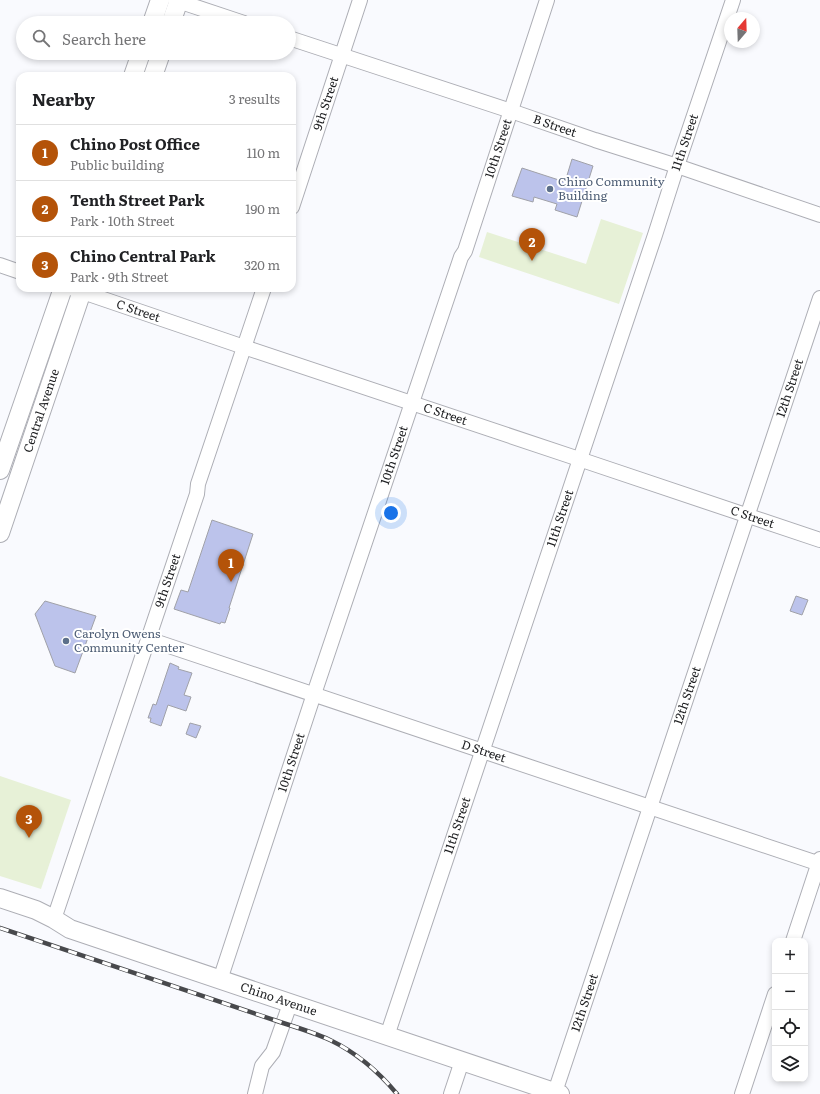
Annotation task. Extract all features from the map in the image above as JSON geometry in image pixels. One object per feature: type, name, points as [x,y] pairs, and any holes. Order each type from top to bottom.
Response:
[{"type":"main road","points":[[154,16],[160,0]]},
{"type":"main road","points":[[173,16],[178,0]]},
{"type":"main road","points":[[134,72],[139,60]]},
{"type":"main road","points":[[154,72],[159,60]]},
{"type":"main road","name":"Central Avenue","points":[[0,470],[61,292]]},
{"type":"main road","name":"Central Avenue","points":[[0,533],[77,292]]},
{"type":"main road","name":"Chino Avenue","points":[[0,898],[36,910],[70,929],[557,1093]]},
{"type":"street","points":[[178,0],[224,16]]},
{"type":"street","name":"9th Street","points":[[296,195],[360,0]]},
{"type":"street","name":"10th Street","points":[[220,980],[314,694],[461,257],[465,251],[547,0]]},
{"type":"street","name":"11th Street","points":[[387,1036],[733,0]]},
{"type":"street","name":"B Street","points":[[296,40],[677,166],[820,215]]},
{"type":"street","points":[[0,265],[16,271]]},
{"type":"street","name":"C Street","points":[[87,292],[244,347],[820,540]]},
{"type":"street","name":"9th Street","points":[[54,919],[197,494],[198,484],[263,292]]},
{"type":"street","name":"12th Street","points":[[557,1093],[650,807],[820,298]]},
{"type":"street","name":"D Street","points":[[148,639],[650,807],[820,862]]},
{"type":"street","points":[[794,938],[820,862]]},
{"type":"street","points":[[742,1094],[772,1003]]},
{"type":"street","points":[[255,1094],[262,1066],[273,1052],[290,1004]]},
{"type":"street","points":[[451,1094],[462,1061]]},
{"type":"green space","points":[[601,219],[643,233],[619,304],[479,257],[487,232],[586,264]]},
{"type":"green space","points":[[0,776],[71,800],[41,889],[0,876]]},
{"type":"building","name":"Chino Community Building","points":[[572,159],[593,166],[577,217],[555,210],[557,204],[534,197],[533,202],[512,196],[522,168],[565,182]]},
{"type":"building","points":[[212,520],[253,534],[225,623],[221,622],[220,624],[174,609],[181,590],[188,592]]},
{"type":"building","points":[[796,596],[808,600],[802,615],[790,611]]},
{"type":"building","name":"Carolyn Owens Community Center","points":[[45,601],[96,616],[75,673],[55,666],[35,614]]},
{"type":"building","points":[[170,663],[179,667],[178,669],[192,673],[184,695],[191,697],[186,711],[168,705],[161,726],[150,722],[151,718],[148,718],[153,704],[156,705]]},
{"type":"building","points":[[190,723],[201,726],[196,738],[186,734]]},
{"type":"railway","points":[[0,928],[324,1037],[340,1045],[366,1063],[397,1094]]},
{"type":"place","name":"Chino Community Building","points":[[550,189]]},
{"type":"place","name":"Tenth Street Park","points":[[532,261]]},
{"type":"place","name":"Chino Post Office","points":[[231,582]]},
{"type":"place","name":"Carolyn Owens Community Center","points":[[66,641]]},
{"type":"place","name":"Chino Central Park","points":[[29,838]]}]
